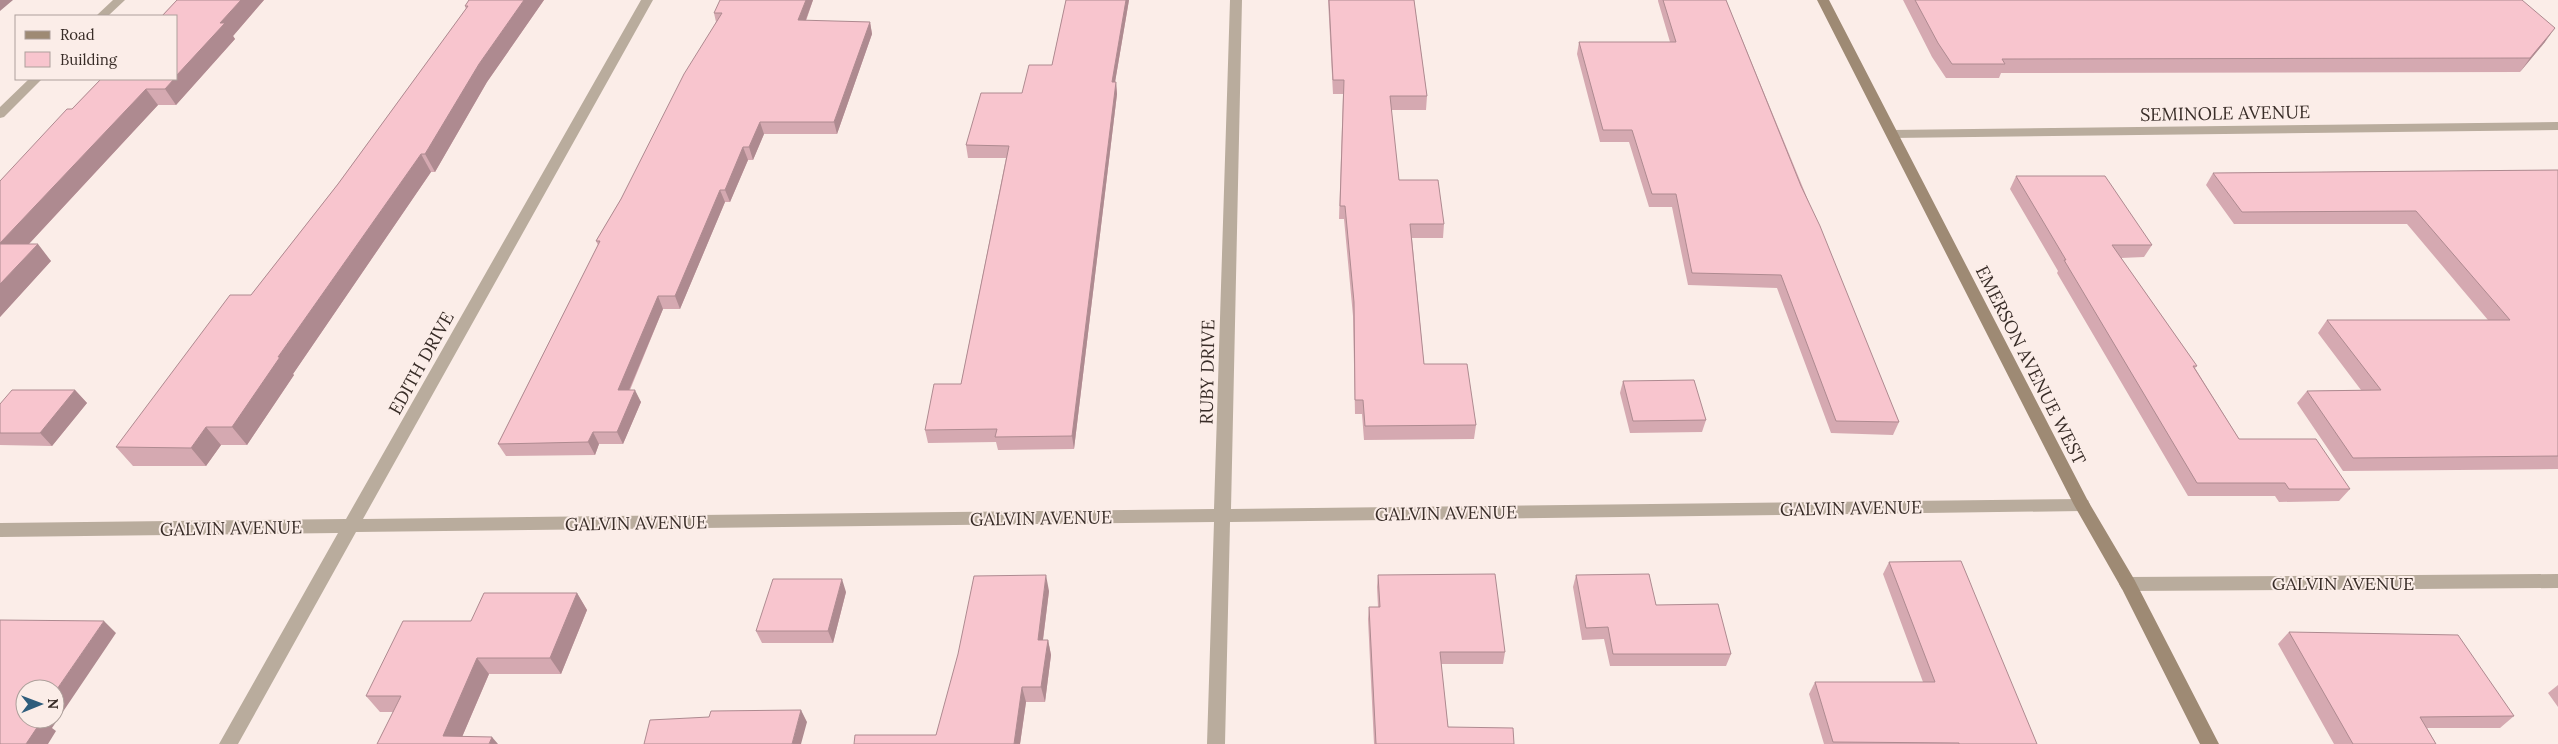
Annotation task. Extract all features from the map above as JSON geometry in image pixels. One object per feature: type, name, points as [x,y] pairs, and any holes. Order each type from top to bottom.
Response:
[{"type":"street","points":[[103,15],[119,0]]},
{"type":"street","name":"EDITH DRIVE","points":[[228,744],[648,0]]},
{"type":"street","name":"RUBY DRIVE","points":[[1216,744],[1236,0]]},
{"type":"street","name":"EMERSON AVENUE WEST","points":[[1823,0],[2082,505],[2128,584],[2210,744]]},
{"type":"street","points":[[0,114],[35,80]]},
{"type":"street","name":"SEMINOLE AVENUE","points":[[1892,134],[2558,126]]},
{"type":"street","name":"GALVIN AVENUE","points":[[0,530],[2082,505]]},
{"type":"street","name":"GALVIN AVENUE","points":[[2128,584],[2558,581]]},
{"type":"building","points":[[177,0],[241,0],[220,23],[225,23],[178,74],[178,15],[163,15]]},
{"type":"building","points":[[469,0],[524,0],[479,64],[425,154],[421,154],[278,357],[280,357],[232,427],[206,427],[191,448],[116,447],[230,295],[251,295],[338,184],[468,6],[465,6]]},
{"type":"building","points":[[720,0],[806,0],[798,20],[870,22],[834,122],[760,122],[749,147],[743,147],[725,190],[720,190],[675,296],[658,296],[618,390],[635,390],[617,432],[593,432],[588,442],[498,444],[600,241],[596,241],[621,199],[684,74],[722,13],[714,13]]},
{"type":"building","points":[[1066,0],[1126,0],[1112,82],[1116,82],[1072,436],[995,437],[997,429],[925,430],[934,384],[961,384],[1009,146],[966,145],[981,93],[1022,93],[1029,65],[1052,65]]},
{"type":"building","points":[[1329,0],[1414,0],[1427,96],[1390,96],[1399,180],[1438,180],[1444,224],[1410,224],[1424,364],[1467,364],[1476,425],[1365,426],[1363,400],[1355,400],[1354,302],[1345,206],[1340,206],[1344,80],[1333,80]]},
{"type":"building","points":[[1663,0],[1726,0],[1899,422],[1836,421],[1781,275],[1692,273],[1676,194],[1652,194],[1632,130],[1603,130],[1579,42],[1676,42]]},
{"type":"building","points":[[1915,0],[2522,0],[2555,28],[2530,58],[2002,59],[2005,64],[1952,64],[1938,43]]},
{"type":"building","points":[[100,80],[173,80],[165,89],[146,89],[0,243],[0,181],[67,109],[72,109]]},
{"type":"building","points":[[2558,170],[2558,456],[2353,458],[2307,391],[2381,390],[2327,320],[2510,320],[2416,211],[2242,212],[2213,173]]},
{"type":"building","points":[[2016,176],[2105,176],[2152,245],[2112,245],[2197,366],[2193,366],[2239,439],[2316,439],[2350,489],[2289,489],[2285,483],[2197,483]]},
{"type":"building","points":[[0,244],[38,244],[0,284]]},
{"type":"building","points":[[1694,380],[1706,420],[1633,421],[1623,381]]},
{"type":"building","points":[[12,390],[75,390],[40,433],[0,433],[0,404]]},
{"type":"building","points":[[1961,561],[2037,744],[1833,742],[1815,682],[1935,682],[1889,562]]},
{"type":"building","points":[[1495,574],[1505,652],[1440,652],[1448,727],[1513,728],[1514,744],[1376,744],[1369,607],[1380,607],[1378,575]]},
{"type":"building","points":[[1649,574],[1656,605],[1718,604],[1731,654],[1613,654],[1608,627],[1586,628],[1576,575]]},
{"type":"building","points":[[1046,575],[1038,640],[1048,640],[1041,687],[1022,687],[1014,744],[854,744],[855,735],[936,735],[958,654],[974,576]]},
{"type":"building","points":[[773,579],[842,579],[828,631],[756,631]]},
{"type":"building","points":[[484,593],[577,593],[550,658],[477,658],[443,736],[492,737],[489,744],[377,744],[401,696],[366,696],[403,621],[471,621]]},
{"type":"building","points":[[0,620],[104,621],[64,679],[15,679],[15,729],[36,729],[26,744],[0,744]]},
{"type":"building","points":[[2289,632],[2458,635],[2514,716],[2420,717],[2436,744],[2353,744]]},
{"type":"building","points":[[801,710],[792,744],[644,744],[650,720],[709,717],[711,711]]}]
